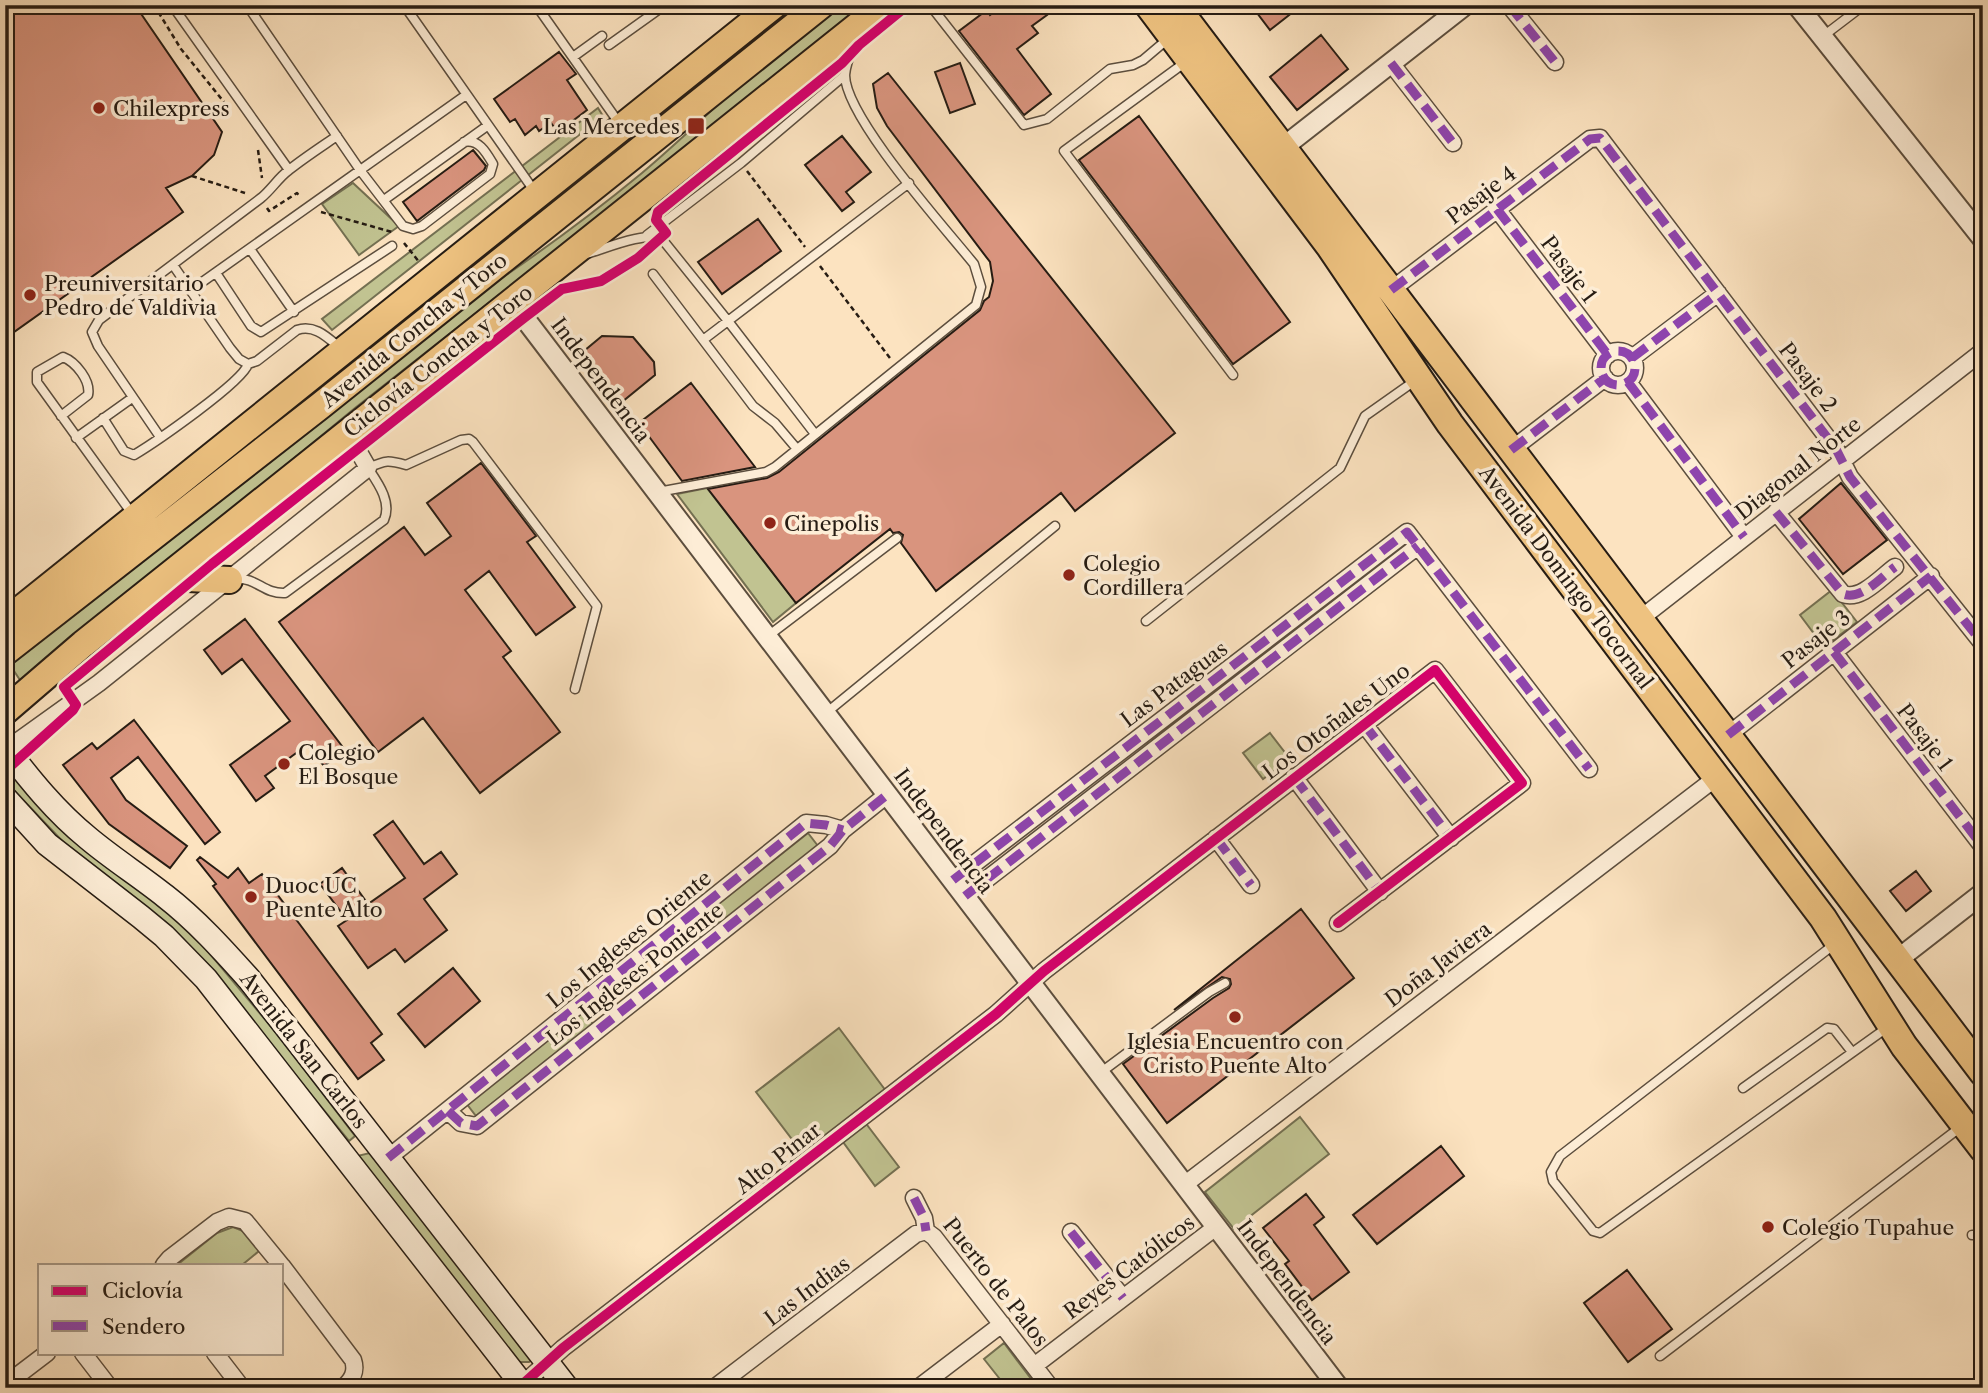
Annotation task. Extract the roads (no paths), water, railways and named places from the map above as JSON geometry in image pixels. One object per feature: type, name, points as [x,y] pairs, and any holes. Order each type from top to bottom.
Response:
[{"type":"main road","name":"Avenida Concha y Toro","points":[[5,622],[774,5]]},
{"type":"main road","name":"Avenida Domingo Tocornal","points":[[1148,5],[1189,60],[1391,290],[1983,1073]]},
{"type":"main road","name":"Avenida Domingo Tocornal","points":[[1175,5],[1416,376],[1838,941],[1891,1025],[1983,1149]]},
{"type":"main road","name":"Avenida Concha y Toro","points":[[5,653],[320,406],[817,8]]},
{"type":"main road","points":[[717,50],[817,8]]},
{"type":"main road","name":"Avenida Concha y Toro","points":[[5,711],[167,577],[874,13]]},
{"type":"main road","points":[[558,215],[556,240],[567,260]]},
{"type":"main road","points":[[449,265],[483,275],[513,303]]},
{"type":"main road","points":[[1416,376],[1425,361],[1439,355]]},
{"type":"main road","points":[[225,447],[320,406]]},
{"type":"main road","points":[[1526,524],[1536,511],[1553,504]]},
{"type":"main road","points":[[167,577],[229,580]]},
{"type":"main road","points":[[1647,685],[1666,680],[1674,664]]},
{"type":"main road","points":[[1666,709],[1675,694],[1693,689]]},
{"type":"main road","name":"Avenida San Carlos","points":[[6,748],[37,788],[67,820],[166,896],[228,955],[568,1388]]},
{"type":"main road","name":"Avenida San Carlos","points":[[5,798],[56,852],[141,917],[185,957],[225,1002],[520,1387]]},
{"type":"main road","points":[[335,1143],[381,1149]]},
{"type":"street","points":[[1274,154],[1465,5]]},
{"type":"street","points":[[1509,5],[1555,62]]},
{"type":"street","points":[[1797,5],[1983,239]]},
{"type":"street","points":[[1391,63],[1453,143]]},
{"type":"street","name":"Pasaje 4","points":[[1391,290],[1590,139],[1597,137]]},
{"type":"street","name":"Pasaje 2","points":[[1597,137],[1602,140],[1836,449],[1850,477],[1983,644]]},
{"type":"street","name":"Pasaje 1","points":[[1497,209],[1608,355]]},
{"type":"street","points":[[1632,358],[1718,293]]},
{"type":"street","name":"Independencia","points":[[513,303],[1339,1388]]},
{"type":"street","name":"Diagonal Norte","points":[[1640,619],[1983,351]]},
{"type":"street","points":[[1623,352],[1632,358],[1635,368],[1628,382],[1613,384],[1605,378],[1602,363],[1608,355],[1623,352]]},
{"type":"street","points":[[1511,450],[1605,378]]},
{"type":"street","points":[[1628,382],[1744,537]]},
{"type":"street","name":"Avenida Concha y Toro","points":[[348,433],[368,468]]},
{"type":"street","points":[[6,748],[99,683],[368,468]]},
{"type":"street","points":[[1776,512],[1843,594],[1858,594],[1895,566]]},
{"type":"street","name":"Las Pataguas","points":[[959,888],[1407,532],[1589,769]]},
{"type":"street","name":"Pasaje 3","points":[[1728,735],[1931,576]]},
{"type":"street","name":"Pasaje 1","points":[[1834,652],[1983,847]]},
{"type":"street","name":"Los Otoñales Uno","points":[[1032,983],[1044,971],[1435,670],[1522,783],[1338,923]]},
{"type":"street","name":"Los Otoñales Uno","points":[[1364,724],[1451,838]]},
{"type":"street","name":"Doña Javiera","points":[[1184,1185],[1717,777]]},
{"type":"street","name":"Los Otoñales Uno","points":[[1294,778],[1380,892]]},
{"type":"street","name":"Los Ingleses Poniente","points":[[448,1111],[461,1124],[477,1126],[830,846],[843,830],[888,794]]},
{"type":"street","name":"Los Ingleses Oriente","points":[[381,1149],[448,1111],[806,824],[826,825],[843,830]]},
{"type":"street","points":[[1216,838],[1251,886]]},
{"type":"street","points":[[1897,960],[1983,893]]},
{"type":"street","name":"Alto Pinar","points":[[520,1387],[547,1361],[989,1020],[1032,983]]},
{"type":"street","name":"Puerto de Palos","points":[[914,1198],[924,1218],[926,1231],[934,1237],[1051,1388]]},
{"type":"street","points":[[165,1264],[217,1222],[236,1217],[249,1225],[279,1264]]},
{"type":"street","name":"Reyes Católicos","points":[[1034,1366],[1216,1227]]},
{"type":"street","name":"Las Indias","points":[[725,1385],[916,1234],[926,1231]]},
{"type":"street","points":[[1071,1232],[1123,1298]]},
{"type":"street","points":[[284,1270],[353,1360],[355,1371],[343,1388]]},
{"type":"street","points":[[918,1388],[1002,1324]]},
{"type":"street","points":[[5,1385],[46,1354]]},
{"type":"street","points":[[84,1354],[110,1388]]},
{"type":"street","points":[[216,1354],[242,1388]]},
{"type":"lane","points":[[247,5],[360,170],[403,226],[413,229],[422,226],[492,171],[493,164],[482,147],[474,142],[464,142]]},
{"type":"lane","points":[[404,5],[537,195]]},
{"type":"lane","points":[[536,5],[622,127]]},
{"type":"lane","points":[[609,45],[665,5]]},
{"type":"lane","points":[[930,5],[1024,125],[1047,119],[1110,69],[1133,65],[1143,60],[1172,36]]},
{"type":"lane","points":[[1822,37],[1864,5]]},
{"type":"lane","points":[[174,6],[289,170]]},
{"type":"lane","points":[[658,492],[766,472],[976,305],[981,287],[974,264],[909,183],[853,104],[845,75],[849,56],[874,13]]},
{"type":"lane","points":[[573,57],[602,36]]},
{"type":"lane","points":[[1189,60],[1064,151],[1233,375]]},
{"type":"lane","points":[[645,237],[741,163],[845,75]]},
{"type":"lane","points":[[191,290],[466,95]]},
{"type":"lane","points":[[384,200],[487,126]]},
{"type":"lane","points":[[160,437],[94,338],[94,326],[119,304],[274,187],[289,170],[337,136]]},
{"type":"lane","points":[[703,340],[909,183]]},
{"type":"lane","points":[[567,260],[645,237],[662,239],[815,434]]},
{"type":"lane","points":[[215,273],[251,326],[257,331],[265,331],[392,246]]},
{"type":"lane","points":[[250,249],[294,312]]},
{"type":"lane","points":[[173,265],[230,348],[239,359],[248,364],[253,364],[303,328],[323,334],[344,352]]},
{"type":"lane","points":[[653,274],[753,405],[775,423],[797,449]]},
{"type":"lane","points":[[61,416],[88,395],[89,390],[88,384],[72,362],[63,357],[42,368],[35,377],[37,382],[76,438],[134,518]]},
{"type":"lane","points":[[103,418],[124,451],[131,455],[138,453],[244,374],[248,364]]},
{"type":"lane","points":[[1146,621],[1340,468],[1365,416],[1416,376]]},
{"type":"lane","points":[[76,438],[132,398]]},
{"type":"lane","points":[[229,580],[245,578],[273,592],[285,593],[384,520],[387,513],[385,498],[368,468],[387,460],[406,465],[461,440],[469,439],[597,606],[575,689]]},
{"type":"lane","points":[[826,713],[1055,526]]},
{"type":"lane","points":[[768,636],[897,538]]},
{"type":"lane","points":[[1838,941],[1560,1156],[1551,1172],[1553,1181],[1592,1231],[1600,1233],[1891,1025]]},
{"type":"lane","points":[[1100,1073],[1225,983]]},
{"type":"lane","points":[[1743,1088],[1827,1028],[1834,1029],[1852,1052]]},
{"type":"lane","points":[[1660,1356],[1964,1124]]},
{"type":"lane","points":[[1972,1235],[1980,1235],[1983,1239]]},
{"type":"place","name":"Chilexpress","points":[[99,108]]},
{"type":"place","name":"Las Mercedes","points":[[696,126]]},
{"type":"place","name":"Preuniversitario Pedro de Valdivia","points":[[30,295]]},
{"type":"place","name":"Cinepolis","points":[[770,523]]},
{"type":"place","name":"Colegio Cordillera","points":[[1069,575]]},
{"type":"place","name":"Colegio El Bosque","points":[[284,764]]},
{"type":"place","name":"Duoc UC Puente Alto","points":[[251,897]]},
{"type":"place","name":"Iglesia Encuentro con Cristo Puente Alto","points":[[1235,1017]]},
{"type":"place","name":"Colegio Tupahue","points":[[1768,1227]]}]
